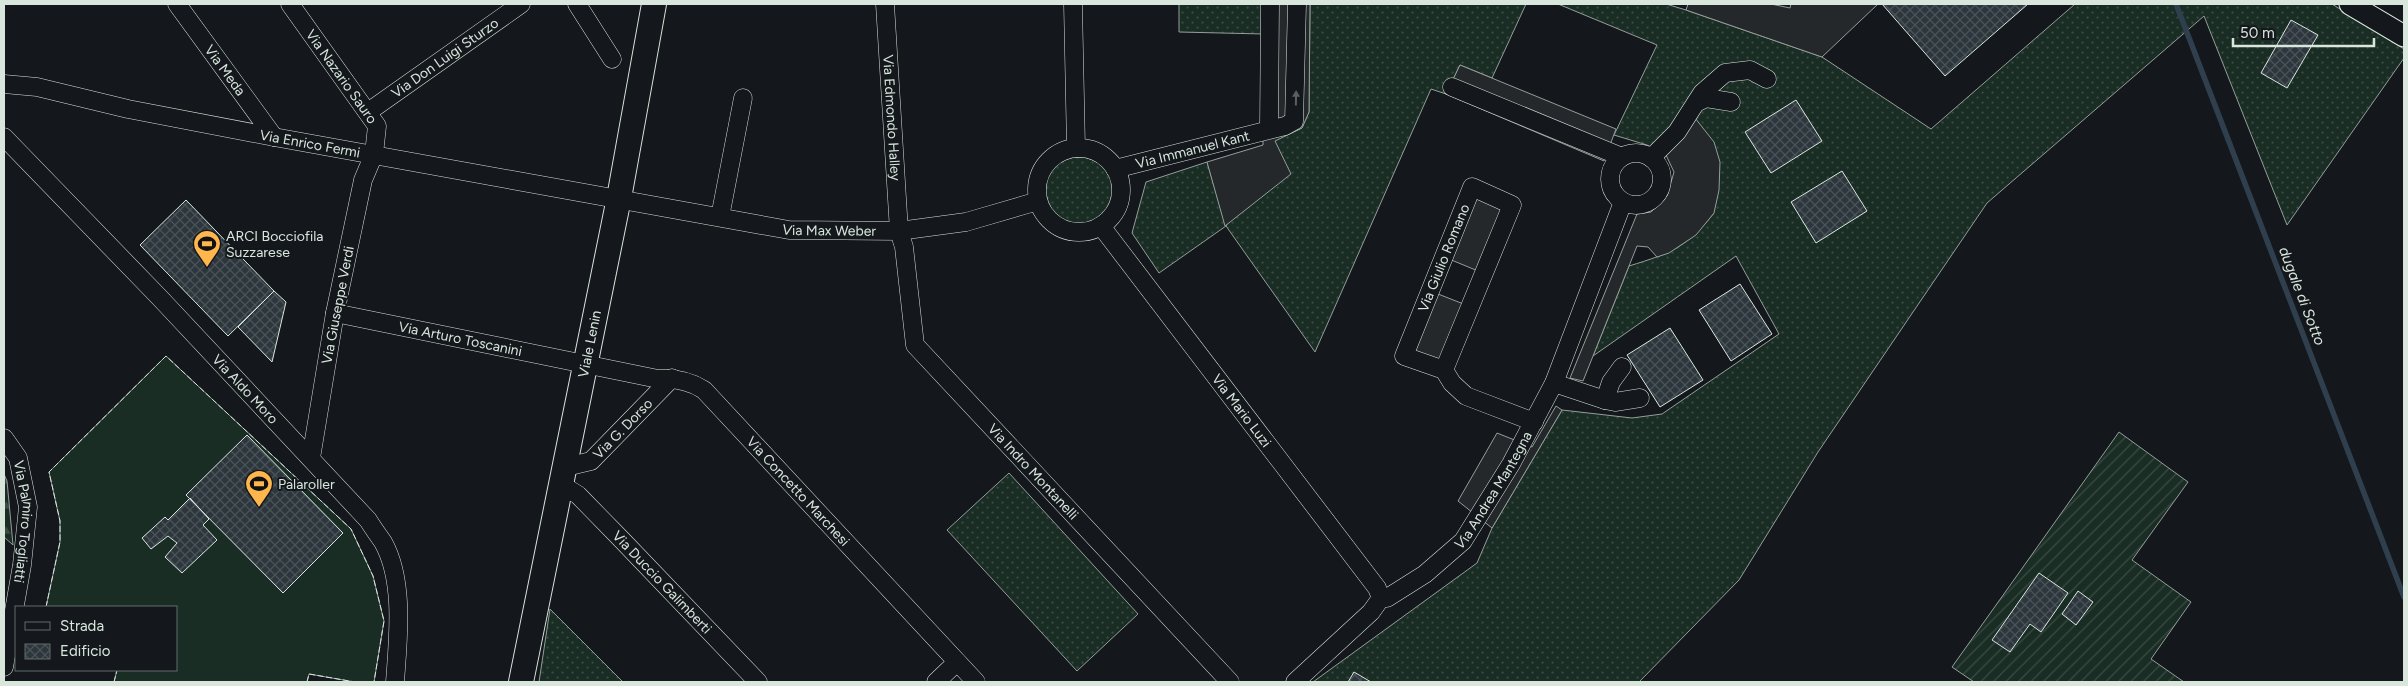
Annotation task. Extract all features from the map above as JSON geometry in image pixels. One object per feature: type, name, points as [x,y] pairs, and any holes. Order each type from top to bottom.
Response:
[{"type":"main road","name":"Viale Lenin","points":[[521,682],[619,198],[654,4]]},
{"type":"street","name":"Via Meda","points":[[177,4],[274,137]]},
{"type":"street","name":"Via Don Luigi Sturzo","points":[[368,112],[521,4]]},
{"type":"street","points":[[577,4],[612,59]]},
{"type":"street","name":"Via Edmondo Halley","points":[[885,4],[899,231]]},
{"type":"street","points":[[1073,4],[1076,148]]},
{"type":"street","points":[[1269,128],[1270,4]]},
{"type":"street","name":"Via Immanuel Kant","points":[[1115,169],[1269,128],[1285,126],[1294,121],[1297,4]]},
{"type":"street","points":[[2350,4],[2404,36]]},
{"type":"street","name":"Via Nazario Sauro","points":[[295,5],[377,126],[374,154]]},
{"type":"street","points":[[1651,158],[1677,132],[1702,93],[1725,73],[1750,70],[1767,79]]},
{"type":"street","name":"Via Enrico Fermi","points":[[4,84],[38,86],[128,109],[274,137],[619,198]]},
{"type":"street","points":[[1452,87],[1622,157]]},
{"type":"street","points":[[720,217],[743,98]]},
{"type":"street","points":[[1696,103],[1706,98],[1731,102]]},
{"type":"street","name":"Via Aldo Moro","points":[[4,137],[368,520],[384,544],[398,597],[399,625],[395,682]]},
{"type":"street","points":[[1076,148],[1098,152],[1107,158],[1115,169],[1121,192],[1118,206],[1111,217],[1101,226],[1089,231],[1076,232],[1063,229],[1053,223],[1044,213],[1038,201],[1037,189],[1044,166],[1053,157],[1064,151],[1076,148]]},
{"type":"street","points":[[1637,153],[1651,158],[1657,163],[1663,178],[1659,194],[1653,200],[1639,206],[1623,202],[1617,198],[1610,184],[1612,169],[1622,157],[1637,153]]},
{"type":"street","name":"Via Giuseppe Verdi","points":[[311,458],[335,313],[363,180],[374,154]]},
{"type":"street","name":"Via Giulio Romano","points":[[1472,187],[1512,204],[1444,370],[1404,356],[1472,187]]},
{"type":"street","name":"Via Max Weber","points":[[619,198],[805,232],[899,231],[966,222],[1038,201]]},
{"type":"street","name":"Via Andrea Mantegna","points":[[1295,682],[1376,607],[1381,598],[1387,598],[1425,574],[1464,542],[1534,422],[1554,383],[1623,202]]},
{"type":"street","name":"Via Mario Luzi","points":[[1101,226],[1378,588],[1381,598]]},
{"type":"street","name":"Via Indro Montanelli","points":[[899,231],[904,247],[915,345],[1230,682]]},
{"type":"street","name":"Via Arturo Toscanini","points":[[335,313],[585,364]]},
{"type":"street","name":"Via Concetto Marchesi","points":[[585,364],[658,378],[672,378],[695,384],[704,390],[976,682]]},
{"type":"street","points":[[1605,400],[1611,382],[1622,367]]},
{"type":"street","points":[[1444,370],[1452,383],[1466,396],[1534,422]]},
{"type":"street","name":"Via G. Dorso","points":[[564,476],[591,461],[672,378]]},
{"type":"street","points":[[1554,383],[1615,402],[1640,398]]},
{"type":"street","name":"Via Palmiro Togliatti","points":[[4,438],[18,458],[28,506],[22,565],[4,667]]},
{"type":"street","name":"Via Duccio Galimberti","points":[[564,476],[578,495],[758,682]]},
{"type":"street","points":[[936,682],[957,662]]},
{"type":"green space","points":[[1179,4],[1264,4],[1264,34],[1179,32]]},
{"type":"green space","points":[[1310,4],[1526,4],[1492,78],[1460,65],[1446,94],[1431,89],[1315,352],[1226,226],[1274,141],[1302,128],[1309,112]]},
{"type":"green space","points":[[1558,4],[1666,4],[1686,10],[1822,57],[1931,129],[2075,4],[2332,4],[2404,49],[2404,58],[2287,225],[2204,16],[1987,203],[1818,452],[1739,580],[1639,682],[1313,682],[1477,563],[1492,528],[1562,410],[1632,418],[1662,414],[1779,334],[1736,256],[1593,356],[1629,266],[1677,248],[1695,234],[1714,213],[1666,155],[1647,145],[1614,135],[1657,45]]},
{"type":"green space","points":[[1072,157],[1086,157],[1099,163],[1108,172],[1114,185],[1112,205],[1104,217],[1086,227],[1072,227],[1059,221],[1050,212],[1044,199],[1044,185],[1050,172],[1059,163]]},
{"type":"green space","points":[[1207,162],[1226,226],[1159,273],[1132,233],[1146,182]]},
{"type":"green space","points":[[166,356],[351,529],[373,576],[384,621],[374,682],[355,682],[309,674],[307,682],[114,682],[117,671],[178,671],[178,606],[46,606],[60,542],[60,521],[49,472]]},
{"type":"green space","points":[[2119,432],[2188,482],[2132,560],[2191,602],[2151,659],[2184,682],[1974,682],[1952,667]]},
{"type":"green space","points":[[1009,473],[1138,614],[1077,671],[947,530]]},
{"type":"green space","points":[[4,474],[7,481],[13,545],[4,537]]},
{"type":"green space","points":[[550,609],[623,682],[539,682]]},
{"type":"shaded area","points":[[1264,4],[1310,4],[1309,112],[1302,128],[1275,141],[1291,174],[1225,226],[1207,162],[1263,145]]},
{"type":"shaded area","points":[[1688,4],[1771,4],[1790,8],[1791,4],[1878,4],[1822,57],[1686,10]]},
{"type":"shaded area","points":[[1460,65],[1616,129],[1604,161],[1446,94]]},
{"type":"shaded area","points":[[1695,118],[1714,142],[1720,162],[1719,190],[1714,213],[1696,235],[1669,253],[1657,257],[1648,247],[1637,246],[1583,381],[1570,378],[1637,214],[1651,212],[1667,196],[1674,172],[1666,155]]},
{"type":"shaded area","points":[[1474,195],[1504,207],[1478,271],[1449,259]]},
{"type":"shaded area","points":[[1433,292],[1466,305],[1442,366],[1409,353]]},
{"type":"shaded area","points":[[1556,406],[1562,410],[1492,528],[1458,501],[1497,433],[1532,447]]},
{"type":"building","points":[[1882,4],[2028,4],[1945,76]]},
{"type":"building","points":[[2291,20],[2318,35],[2287,88],[2261,73]]},
{"type":"building","points":[[1796,100],[1822,141],[1771,173],[1745,132]]},
{"type":"building","points":[[1842,171],[1867,211],[1816,243],[1791,202]]},
{"type":"building","name":"ARCI Bocciofila Suzzarese","points":[[186,200],[274,291],[228,336],[140,245]]},
{"type":"building","points":[[1740,284],[1772,334],[1731,361],[1699,310]]},
{"type":"building","points":[[274,291],[286,302],[272,362],[238,327]]},
{"type":"building","points":[[1670,328],[1703,380],[1660,407],[1627,355]]},
{"type":"building","name":"Palaroller","points":[[247,435],[343,533],[283,593],[186,495]]},
{"type":"building","points":[[190,498],[209,519],[203,525],[217,540],[182,573],[165,557],[177,543],[168,536],[151,549],[142,538],[165,517],[168,520]]},
{"type":"building","points":[[2039,573],[2068,593],[2041,632],[2030,624],[2010,652],[1992,640]]},
{"type":"building","points":[[2078,591],[2093,602],[2076,625],[2062,614]]},
{"type":"building","points":[[1354,672],[1371,682],[1348,682]]},
{"type":"waterway","name":"dugale di Sotto","points":[[2176,4],[2404,597]]},
{"type":"fence","points":[[46,606],[60,542],[60,521],[49,472],[166,356],[351,529],[373,576],[384,621],[374,682]]},
{"type":"fence","points":[[114,682],[117,671]]},
{"type":"fence","points":[[307,682],[309,674],[355,682]]},
{"type":"place","name":"ARCI Bocciofila Suzzarese","points":[[207,268]]},
{"type":"place","name":"Palaroller","points":[[259,508]]}]
